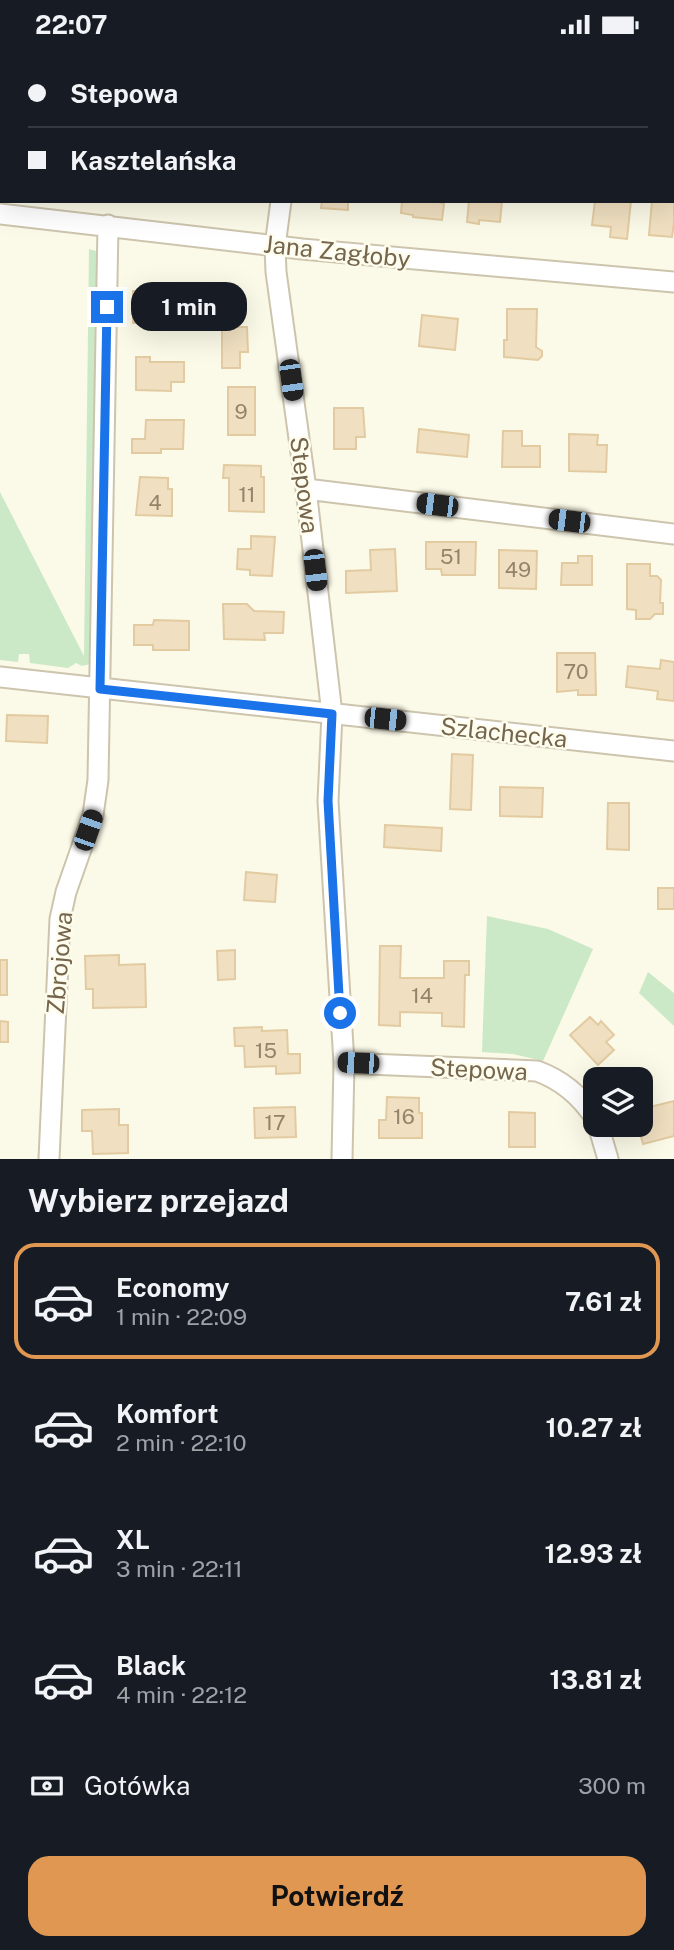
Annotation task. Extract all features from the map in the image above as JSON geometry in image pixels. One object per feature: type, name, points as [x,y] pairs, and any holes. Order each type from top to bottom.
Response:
[{"type":"street","name":"Stepowa","points":[[281,203],[275,246],[276,272],[306,489],[332,714],[328,801],[344,1063],[342,1159]]},
{"type":"street","name":"Jana Zagłoby","points":[[0,214],[275,246],[674,282]]},
{"type":"street","name":"Zbrojowa","points":[[49,1159],[60,919],[66,892],[93,815],[99,780],[108,225]]},
{"type":"street","points":[[306,489],[674,534]]},
{"type":"street","name":"Szlachecka","points":[[0,677],[674,751]]},
{"type":"street","name":"Stepowa","points":[[344,1063],[537,1071],[557,1079],[583,1102]]},
{"type":"street","points":[[602,1137],[608,1159]]},
{"type":"green space","points":[[89,249],[99,252],[96,458],[92,485],[96,512],[91,664],[82,666],[76,663],[68,668],[30,663],[29,654],[19,654],[18,662],[0,660],[0,492],[84,656]]},
{"type":"green space","points":[[487,916],[548,929],[593,949],[543,1061],[513,1054],[482,1052]]},
{"type":"green space","points":[[648,972],[674,993],[674,1026],[639,993]]},
{"type":"building","points":[[322,203],[348,203],[348,210],[321,208]]},
{"type":"building","points":[[402,203],[444,204],[442,220],[401,213]]},
{"type":"building","points":[[469,203],[502,203],[500,222],[467,222]]},
{"type":"building","points":[[595,203],[631,203],[627,239],[610,237],[611,227],[592,225]]},
{"type":"building","points":[[652,203],[674,203],[672,237],[649,235]]},
{"type":"building","points":[[177,285],[186,290],[183,298],[183,323],[133,323],[133,291],[174,291]]},
{"type":"building","points":[[507,309],[537,309],[536,347],[542,351],[538,360],[504,357]]},
{"type":"building","points":[[422,315],[458,319],[455,350],[419,346]]},
{"type":"building","points":[[222,318],[233,318],[234,327],[247,327],[248,352],[240,352],[240,368],[222,368]]},
{"type":"building","points":[[136,357],[150,357],[150,362],[184,362],[184,382],[171,382],[171,391],[136,390]]},
{"type":"building","points":[[228,387],[255,387],[255,435],[228,435]]},
{"type":"building","points":[[334,408],[363,408],[365,437],[356,437],[356,449],[334,449]]},
{"type":"building","points":[[146,420],[184,420],[183,449],[161,449],[161,453],[132,453],[132,439],[145,439]]},
{"type":"building","points":[[419,429],[469,435],[467,457],[417,452]]},
{"type":"building","points":[[503,431],[522,431],[522,446],[540,446],[540,467],[502,467]]},
{"type":"building","points":[[569,434],[598,435],[597,445],[607,445],[606,472],[569,471]]},
{"type":"building","points":[[224,465],[261,466],[261,477],[264,477],[264,512],[229,511],[229,478],[223,478]]},
{"type":"building","points":[[140,477],[168,478],[168,489],[172,489],[172,516],[136,515]]},
{"type":"building","points":[[251,536],[275,537],[272,576],[250,575],[250,570],[237,569],[238,549],[251,549]]},
{"type":"building","points":[[426,542],[476,542],[475,575],[442,575],[441,569],[426,569]]},
{"type":"building","points":[[395,549],[397,591],[346,593],[346,571],[371,570],[370,550]]},
{"type":"building","points":[[499,550],[537,551],[536,589],[499,588]]},
{"type":"building","points":[[578,556],[592,556],[592,585],[561,585],[562,563],[578,563]]},
{"type":"building","points":[[627,564],[650,564],[650,576],[657,576],[661,580],[660,603],[663,603],[663,614],[655,614],[650,619],[636,619],[636,610],[627,609]]},
{"type":"building","points":[[223,604],[247,604],[254,611],[284,612],[283,633],[264,633],[265,640],[224,639]]},
{"type":"building","points":[[154,620],[189,621],[189,650],[153,650],[153,645],[134,645],[134,625],[153,625]]},
{"type":"building","points":[[557,653],[595,653],[596,695],[578,695],[578,690],[557,692]]},
{"type":"building","points":[[661,660],[674,662],[674,701],[657,699],[658,691],[626,687],[628,666],[660,669]]},
{"type":"building","points":[[7,715],[48,716],[47,743],[6,741]]},
{"type":"building","points":[[452,754],[473,755],[471,810],[450,809]]},
{"type":"building","points":[[500,787],[543,788],[542,817],[500,816]]},
{"type":"building","points":[[608,803],[629,803],[629,850],[607,849]]},
{"type":"building","points":[[385,825],[442,828],[441,851],[384,847]]},
{"type":"building","points":[[246,872],[277,875],[275,902],[244,900]]},
{"type":"building","points":[[658,888],[674,888],[674,909],[658,909]]},
{"type":"building","points":[[380,946],[401,946],[400,978],[444,978],[444,961],[469,961],[469,975],[465,975],[464,1027],[442,1026],[442,1013],[400,1012],[400,1026],[379,1025]]},
{"type":"building","points":[[235,950],[235,979],[218,980],[217,951]]},
{"type":"building","points":[[119,955],[119,965],[145,964],[146,1007],[93,1008],[93,989],[86,989],[85,956]]},
{"type":"building","points":[[0,960],[7,960],[7,995],[0,995]]},
{"type":"building","points":[[590,1017],[598,1025],[601,1021],[614,1035],[606,1042],[614,1050],[598,1065],[570,1035]]},
{"type":"building","points":[[0,1021],[8,1022],[8,1042],[0,1042]]},
{"type":"building","points":[[262,1027],[262,1031],[287,1030],[288,1054],[300,1054],[300,1073],[276,1074],[276,1066],[245,1067],[244,1046],[235,1046],[234,1028]]},
{"type":"building","points":[[387,1097],[419,1098],[422,1138],[379,1138],[379,1120],[386,1120]]},
{"type":"building","points":[[674,1101],[674,1136],[643,1144],[641,1137],[653,1137],[653,1106]]},
{"type":"building","points":[[295,1107],[296,1137],[255,1138],[254,1108]]},
{"type":"building","points":[[119,1109],[119,1125],[128,1125],[128,1153],[93,1154],[92,1131],[82,1131],[82,1110]]},
{"type":"building","points":[[509,1112],[535,1113],[535,1147],[509,1147]]},
{"type":"route","points":[[107,307],[100,689],[332,714],[328,801],[340,1013]]}]
